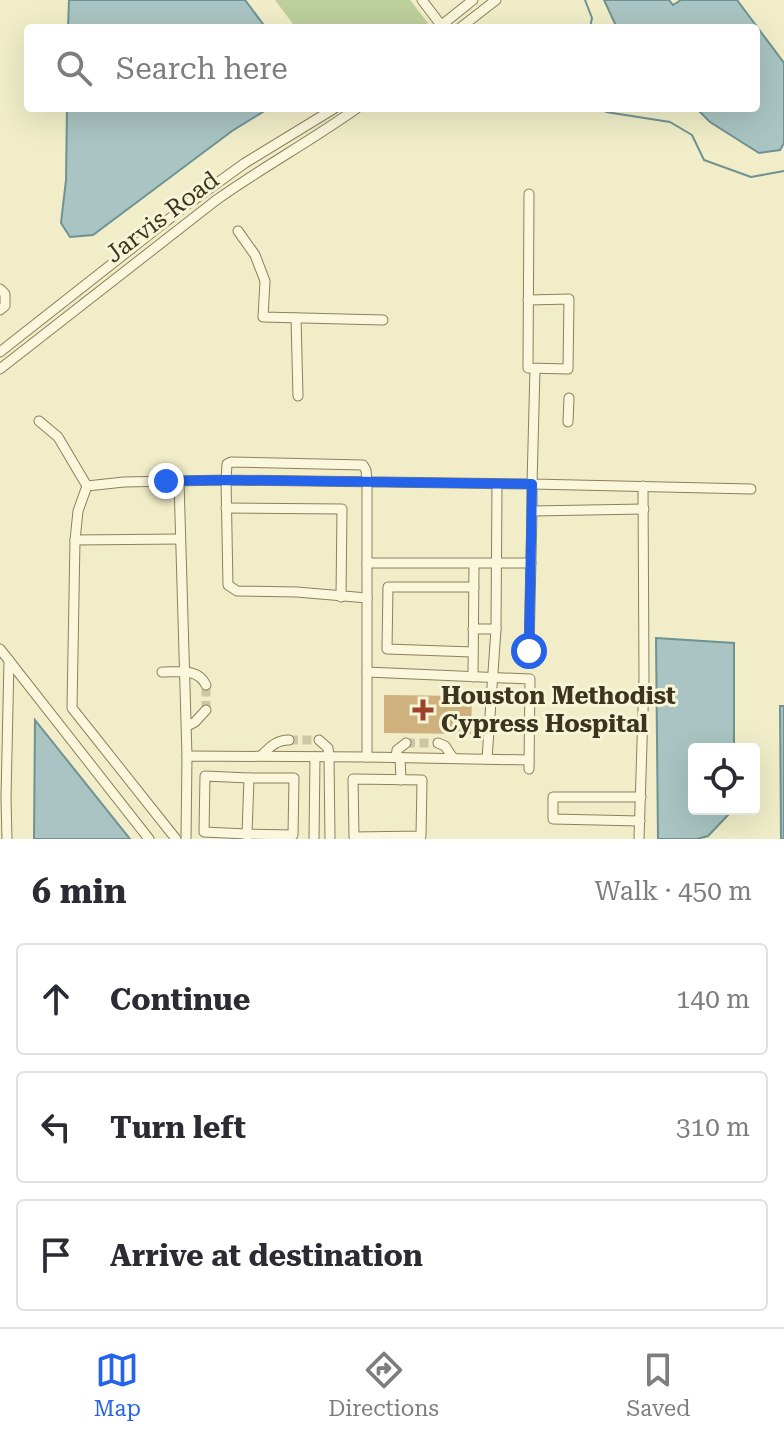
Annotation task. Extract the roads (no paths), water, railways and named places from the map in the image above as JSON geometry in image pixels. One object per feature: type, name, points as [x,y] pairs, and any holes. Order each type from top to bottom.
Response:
[{"type":"street","points":[[422,0],[438,24]]},
{"type":"street","points":[[444,24],[473,0]]},
{"type":"street","points":[[465,24],[496,0]]},
{"type":"street","name":"Jarvis Road","points":[[0,352],[217,183],[328,112]]},
{"type":"street","name":"Jarvis Road","points":[[0,369],[245,180],[351,112]]},
{"type":"street","points":[[528,300],[569,299],[568,369],[528,368],[528,300],[529,194]]},
{"type":"street","points":[[238,231],[255,255],[265,281],[263,317],[383,320]]},
{"type":"street","points":[[0,289],[5,294],[5,306],[0,310]]},
{"type":"street","points":[[68,299],[76,308]]},
{"type":"street","points":[[296,318],[298,396]]},
{"type":"street","points":[[529,651],[535,369]]},
{"type":"street","points":[[568,422],[569,398]]},
{"type":"street","points":[[39,421],[58,437],[87,486]]},
{"type":"street","points":[[367,757],[367,602],[367,563],[367,482],[366,470],[363,465],[227,464],[228,585],[237,591],[297,592],[341,597],[367,602],[388,607]]},
{"type":"street","points":[[87,486],[124,482],[226,480],[751,489]]},
{"type":"street","points":[[179,481],[187,726],[186,839]]},
{"type":"street","points":[[487,759],[496,629],[497,484]]},
{"type":"street","points":[[87,486],[78,511],[75,540],[72,708],[176,839]]},
{"type":"street","points":[[639,839],[644,679],[643,486]]},
{"type":"street","points":[[226,508],[342,509],[341,597]]},
{"type":"street","points":[[532,511],[644,509]]},
{"type":"street","points":[[75,540],[180,539]]},
{"type":"street","points":[[367,563],[531,563]]},
{"type":"street","points":[[473,677],[474,564]]},
{"type":"street","points":[[473,652],[387,649],[388,587],[474,587]]},
{"type":"street","points":[[473,629],[496,629]]},
{"type":"street","points":[[3,653],[7,839]]},
{"type":"street","points":[[3,653],[149,839]]},
{"type":"street","points":[[162,672],[196,673],[206,685]]},
{"type":"street","points":[[187,756],[453,758],[529,764],[530,679],[367,672]]},
{"type":"street","points":[[187,726],[206,710]]},
{"type":"street","points":[[271,778],[266,756],[280,740],[289,740]]},
{"type":"street","points":[[319,740],[328,748],[330,839]]},
{"type":"street","points":[[401,780],[397,750],[406,743]]},
{"type":"street","points":[[438,743],[445,746],[453,758]]},
{"type":"street","points":[[314,839],[315,757]]},
{"type":"street","points":[[205,776],[249,778],[294,778],[293,835],[247,836],[204,832],[205,776]]},
{"type":"street","points":[[247,836],[249,778]]},
{"type":"street","points":[[353,779],[401,780],[422,780],[421,836],[354,837],[353,779]]},
{"type":"street","points":[[640,821],[553,819],[553,797],[641,797]]},
{"type":"water","points":[[69,0],[245,0],[263,24],[68,24]]},
{"type":"water","points":[[604,0],[669,0],[673,5],[681,0],[737,0],[755,24],[615,24]]},
{"type":"water","points":[[760,31],[784,63],[784,143],[780,150],[759,153],[710,122],[700,112],[760,112]]},
{"type":"water","points":[[67,112],[263,112],[232,131],[93,235],[70,237],[61,223],[66,180]]},
{"type":"water","points":[[656,638],[734,643],[734,743],[688,743],[688,815],[728,815],[708,836],[658,839]]},
{"type":"water","points":[[780,706],[784,706],[784,839],[781,839]]},
{"type":"water","points":[[35,720],[130,839],[34,839]]},
{"type":"waterway","points":[[585,0],[592,18],[591,24]]},
{"type":"waterway","points":[[606,112],[670,122],[692,135],[704,160],[751,177],[784,171]]},
{"type":"tunnel","points":[[206,685],[206,710]]},
{"type":"tunnel","points":[[289,740],[319,740]]},
{"type":"tunnel","points":[[406,743],[438,743]]},
{"type":"place","name":"Houston Methodist Cypress Hospital","points":[[423,710]]}]
